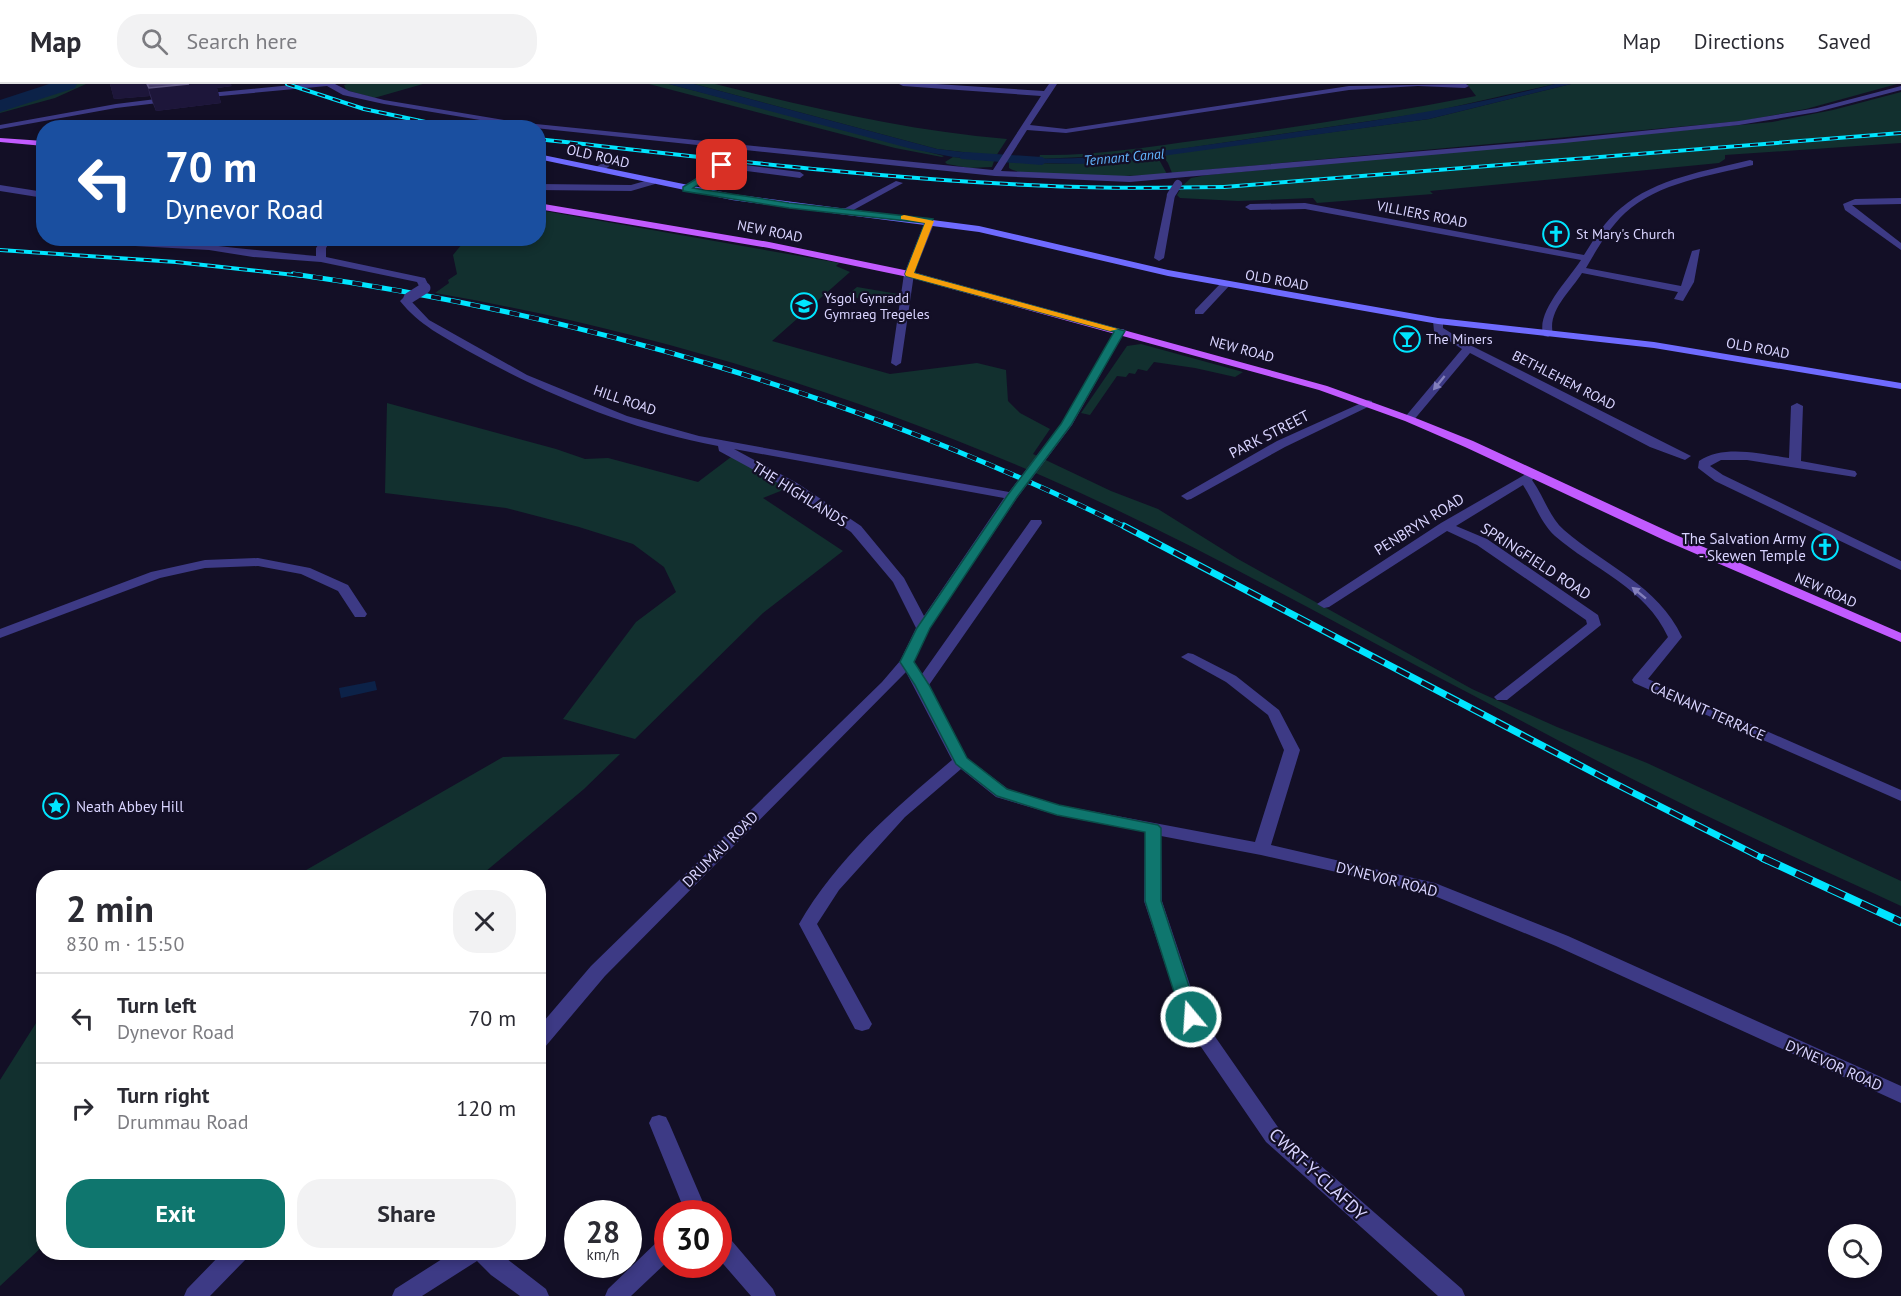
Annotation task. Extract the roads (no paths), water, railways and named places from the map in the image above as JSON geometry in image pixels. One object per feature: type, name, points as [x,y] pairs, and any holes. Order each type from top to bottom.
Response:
[{"type":"main road","points":[[0,140],[36,143]]},
{"type":"main road","name":"OLD ROAD","points":[[546,158],[686,189],[789,205],[930,221],[1028,239],[1225,285],[1438,321],[1690,351],[1901,386]]},
{"type":"main road","name":"NEW ROAD","points":[[546,207],[769,245],[909,274],[1281,375],[1409,419],[1529,477],[1843,615],[1901,638]]},
{"type":"street","points":[[39,120],[116,106],[327,84],[346,93],[384,102],[487,120]]},
{"type":"street","points":[[903,84],[1048,94]]},
{"type":"street","points":[[995,173],[1053,84]]},
{"type":"street","points":[[1026,127],[1066,131],[1349,88],[1418,84],[1465,86]]},
{"type":"street","points":[[546,127],[995,173],[1178,180],[1739,123],[1817,110],[1901,88]]},
{"type":"street","points":[[0,127],[36,120]]},
{"type":"street","points":[[599,169],[619,157]]},
{"type":"street","points":[[1548,334],[1545,327],[1546,322],[1558,301],[1581,270],[1609,224],[1627,207],[1643,196],[1667,186],[1750,163]]},
{"type":"street","points":[[686,189],[722,165],[800,175]]},
{"type":"street","points":[[1159,258],[1171,195],[1178,180]]},
{"type":"street","name":"OLD ROAD","points":[[546,187],[631,188],[652,182]]},
{"type":"street","points":[[845,211],[899,183]]},
{"type":"street","points":[[0,188],[36,194]]},
{"type":"street","points":[[1901,201],[1848,204],[1848,208],[1901,247]]},
{"type":"street","name":"VILLIERS ROAD","points":[[1250,207],[1305,206],[1588,259]]},
{"type":"street","points":[[896,363],[909,274],[930,221]]},
{"type":"street","points":[[190,246],[321,259],[322,246]]},
{"type":"street","points":[[1581,270],[1682,295],[1689,282],[1697,251]]},
{"type":"street","name":"HILL ROAD","points":[[321,259],[421,280],[425,288],[405,301],[425,322],[523,377],[623,418],[698,440],[1012,496]]},
{"type":"street","points":[[1199,312],[1225,285]]},
{"type":"street","name":"BETHLEHEM ROAD","points":[[1438,321],[1438,329],[1468,348],[1654,444],[1685,456]]},
{"type":"street","name":"DRUMAU ROAD","points":[[546,1033],[598,971],[887,685],[907,662],[924,628],[1012,496],[1066,425],[1120,331]]},
{"type":"street","points":[[1409,419],[1468,348]]},
{"type":"street","name":"PARK STREET","points":[[1187,496],[1281,444],[1368,404]]},
{"type":"street","points":[[1795,463],[1797,406]]},
{"type":"street","name":"THE HIGHLANDS","points":[[698,440],[724,448],[793,486],[856,529],[899,581],[924,628]]},
{"type":"street","points":[[1851,474],[1795,463],[1733,456],[1707,460],[1703,464],[1704,468],[1719,478],[1901,566]]},
{"type":"street","name":"PENBRYN ROAD","points":[[1324,604],[1446,526],[1529,477]]},
{"type":"street","name":"CAENANT TERRACE","points":[[1529,477],[1550,523],[1559,533],[1611,570],[1658,609],[1672,625],[1675,637],[1639,680],[1901,796]]},
{"type":"street","points":[[922,685],[1036,523]]},
{"type":"street","name":"SPRINGFIELD ROAD","points":[[1446,526],[1482,542],[1593,618],[1594,625],[1502,697]]},
{"type":"street","points":[[0,634],[156,575],[205,564],[258,562],[305,571],[343,588],[360,614]]},
{"type":"street","points":[[1188,657],[1231,680],[1274,713],[1292,750],[1261,849]]},
{"type":"street","name":"DYNEVOR ROAD","points":[[907,662],[922,685],[961,761],[1002,793],[1057,810],[1261,849],[1429,887],[1562,941],[1901,1095]]},
{"type":"street","points":[[862,1024],[808,924],[833,886],[899,813],[961,761]]},
{"type":"street","name":"CWRT-Y-CLAFDY","points":[[1153,828],[1153,901],[1191,1017],[1273,1136],[1454,1296]]},
{"type":"street","points":[[659,1123],[691,1200]]},
{"type":"street","points":[[732,1257],[765,1296]]},
{"type":"street","points":[[616,1296],[654,1259]]},
{"type":"street","points":[[195,1296],[230,1260]]},
{"type":"street","points":[[403,1296],[460,1260]]},
{"type":"street","points":[[492,1260],[538,1296]]},
{"type":"water","points":[[669,84],[694,84],[937,149],[996,156],[994,161],[953,157],[912,149]]},
{"type":"water","points":[[1555,84],[1571,84],[1429,119],[1126,161],[1088,164],[1009,162],[1014,158],[1115,156],[1215,144],[1419,113]]},
{"type":"water","points":[[375,681],[377,690],[341,698],[339,688]]},
{"type":"waterway","points":[[0,106],[68,84]]},
{"type":"waterway","name":"Tennant Canal","points":[[965,156],[1042,161]]},
{"type":"railway","points":[[287,84],[364,109],[416,120]]},
{"type":"railway","points":[[546,140],[794,167],[922,178],[1073,187],[1159,188],[1224,187],[1901,133]]},
{"type":"railway","points":[[0,250],[176,262],[303,276]]},
{"type":"railway","points":[[293,274],[401,291],[508,312],[720,367],[824,401],[927,439],[1028,481],[1127,528]]},
{"type":"railway","points":[[1124,526],[1606,779],[1766,860]]},
{"type":"railway","points":[[1763,858],[1901,922]]},
{"type":"place","name":"St Mary's Church","points":[[1556,234]]},
{"type":"place","name":"Ysgol Gynradd Gymraeg Tregeles","points":[[804,306]]},
{"type":"place","name":"The Miners","points":[[1407,339]]},
{"type":"place","name":"The Salvation Army - Skewen Temple","points":[[1825,547]]},
{"type":"place","name":"Neath Abbey Hill","points":[[56,806]]}]
